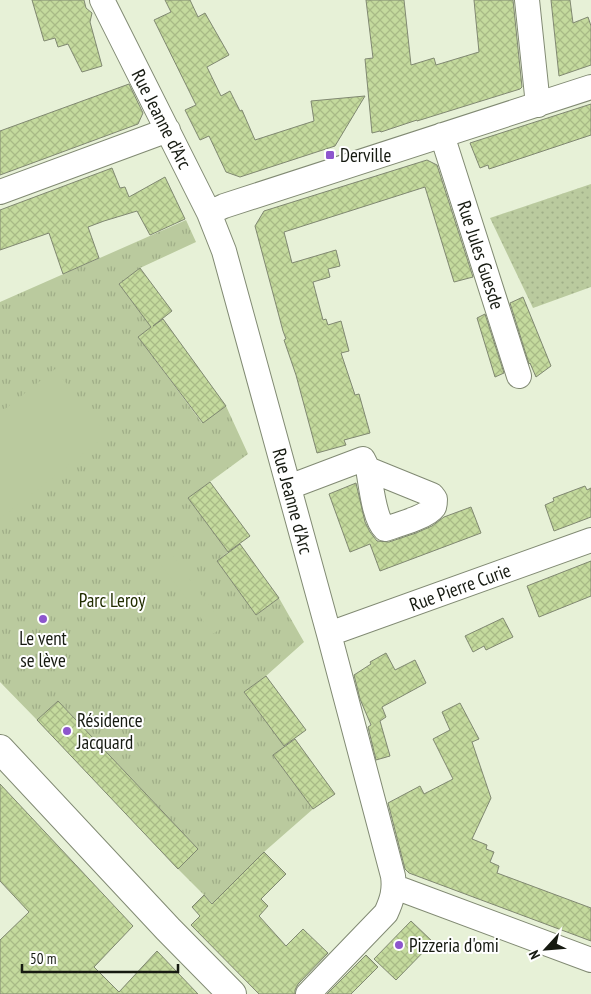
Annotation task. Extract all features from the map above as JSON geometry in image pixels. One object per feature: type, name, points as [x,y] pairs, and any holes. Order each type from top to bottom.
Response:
[{"type":"street","name":"Rue Jeanne d'Arc","points":[[102,0],[209,212],[224,251],[394,876],[391,902],[386,913],[308,994]]},
{"type":"street","points":[[527,0],[538,105]]},
{"type":"street","points":[[209,212],[591,87]]},
{"type":"street","points":[[0,192],[168,130]]},
{"type":"street","name":"Rue Jules Guesde","points":[[442,135],[519,376]]},
{"type":"street","points":[[289,487],[363,459],[368,469]]},
{"type":"street","name":"Rue Pierre Curie","points":[[329,634],[591,540]]},
{"type":"street","points":[[0,750],[168,929],[232,994]]},
{"type":"street","points":[[394,887],[591,960]]},
{"type":"green space","points":[[591,184],[591,287],[533,308],[490,218]]},
{"type":"green space","name":"Parc Leroy","points":[[186,220],[196,242],[140,268],[119,284],[151,327],[138,337],[202,423],[226,406],[248,454],[188,498],[228,552],[217,561],[256,615],[279,598],[304,642],[266,676],[244,692],[285,747],[273,755],[313,809],[264,852],[213,904],[178,869],[198,849],[58,701],[37,720],[0,682],[0,302]]},
{"type":"green space","points":[[55,369],[107,435],[0,519],[0,413]]},
{"type":"green space","points":[[171,553],[224,626],[213,634],[159,562]]},
{"type":"building","points":[[32,0],[84,0],[86,8],[92,13],[90,22],[102,66],[82,72],[68,44],[58,47],[55,38],[44,41]]},
{"type":"building","points":[[165,0],[190,0],[198,17],[205,13],[229,55],[207,67],[221,96],[230,91],[240,111],[242,110],[255,140],[314,121],[311,101],[365,96],[335,146],[240,177],[226,172],[209,136],[200,140],[185,110],[196,105],[154,20],[171,12]]},
{"type":"building","points":[[366,0],[404,0],[411,65],[434,58],[436,65],[479,52],[474,0],[513,0],[522,87],[417,121],[372,133],[365,59],[373,58]]},
{"type":"building","points":[[551,0],[570,0],[573,23],[588,17],[591,26],[591,65],[559,76]]},
{"type":"building","points":[[129,84],[143,113],[138,124],[0,175],[0,131]]},
{"type":"building","points":[[591,104],[591,135],[489,169],[488,165],[480,168],[470,143]]},
{"type":"building","points":[[427,160],[437,165],[473,277],[454,282],[425,187],[284,232],[292,263],[336,250],[340,266],[328,269],[330,277],[313,282],[323,320],[326,319],[328,325],[341,321],[349,351],[341,353],[355,395],[359,394],[370,433],[344,440],[346,445],[317,453],[296,375],[284,340],[286,339],[255,226],[264,211]]},
{"type":"building","points":[[112,168],[120,188],[125,187],[129,197],[165,177],[185,219],[150,235],[137,211],[88,227],[99,258],[63,274],[49,233],[0,250],[0,210]]},
{"type":"building","points":[[140,268],[172,311],[153,326],[163,319],[226,406],[203,423],[138,337],[151,327],[119,284]]},
{"type":"building","points":[[523,297],[551,366],[536,377],[529,364],[510,303]]},
{"type":"building","points":[[485,314],[504,373],[495,377],[477,318]]},
{"type":"building","points":[[210,482],[250,536],[228,552],[188,498]]},
{"type":"building","points":[[356,483],[365,522],[377,541],[389,542],[416,533],[432,526],[444,517],[471,507],[481,533],[380,571],[370,544],[350,552],[329,494]]},
{"type":"building","points":[[585,486],[587,490],[591,488],[591,517],[554,531],[545,505],[554,501],[553,498]]},
{"type":"building","points":[[240,544],[279,598],[256,615],[217,561]]},
{"type":"building","points":[[591,561],[591,596],[539,617],[527,586]]},
{"type":"building","points":[[503,618],[513,637],[486,650],[484,646],[473,652],[465,636]]},
{"type":"building","points":[[386,653],[395,670],[415,660],[426,683],[382,707],[386,717],[380,721],[390,756],[376,760],[368,727],[371,725],[360,699],[354,675],[371,664],[370,662]]},
{"type":"building","points":[[266,676],[306,730],[284,746],[244,692]]},
{"type":"building","points":[[58,701],[198,849],[178,869],[37,720]]},
{"type":"building","points":[[460,703],[479,739],[472,742],[491,798],[472,839],[487,845],[486,849],[494,852],[490,862],[499,866],[497,873],[591,908],[591,941],[409,873],[405,869],[388,803],[420,786],[424,794],[453,779],[433,739],[450,730],[442,712]]},
{"type":"building","points":[[295,739],[335,794],[313,809],[273,755]]},
{"type":"building","points":[[0,784],[133,926],[94,967],[119,992],[157,951],[198,994],[0,994],[0,940],[29,912],[0,881]]},
{"type":"building","points":[[264,852],[286,874],[261,899],[268,906],[259,916],[286,946],[303,929],[328,953],[298,984],[295,994],[259,994],[191,925],[200,916],[192,907],[204,895],[212,904]]},
{"type":"building","points":[[411,921],[433,942],[396,980],[374,959]]},
{"type":"building","points":[[366,955],[378,967],[351,994],[327,994]]},
{"type":"place","name":"Derville","points":[[330,155]]},
{"type":"place","name":"Le vent se lève","points":[[43,619]]},
{"type":"place","name":"Résidence Jacquard","points":[[67,731]]},
{"type":"place","name":"Pizzeria d'omi","points":[[399,945]]}]
